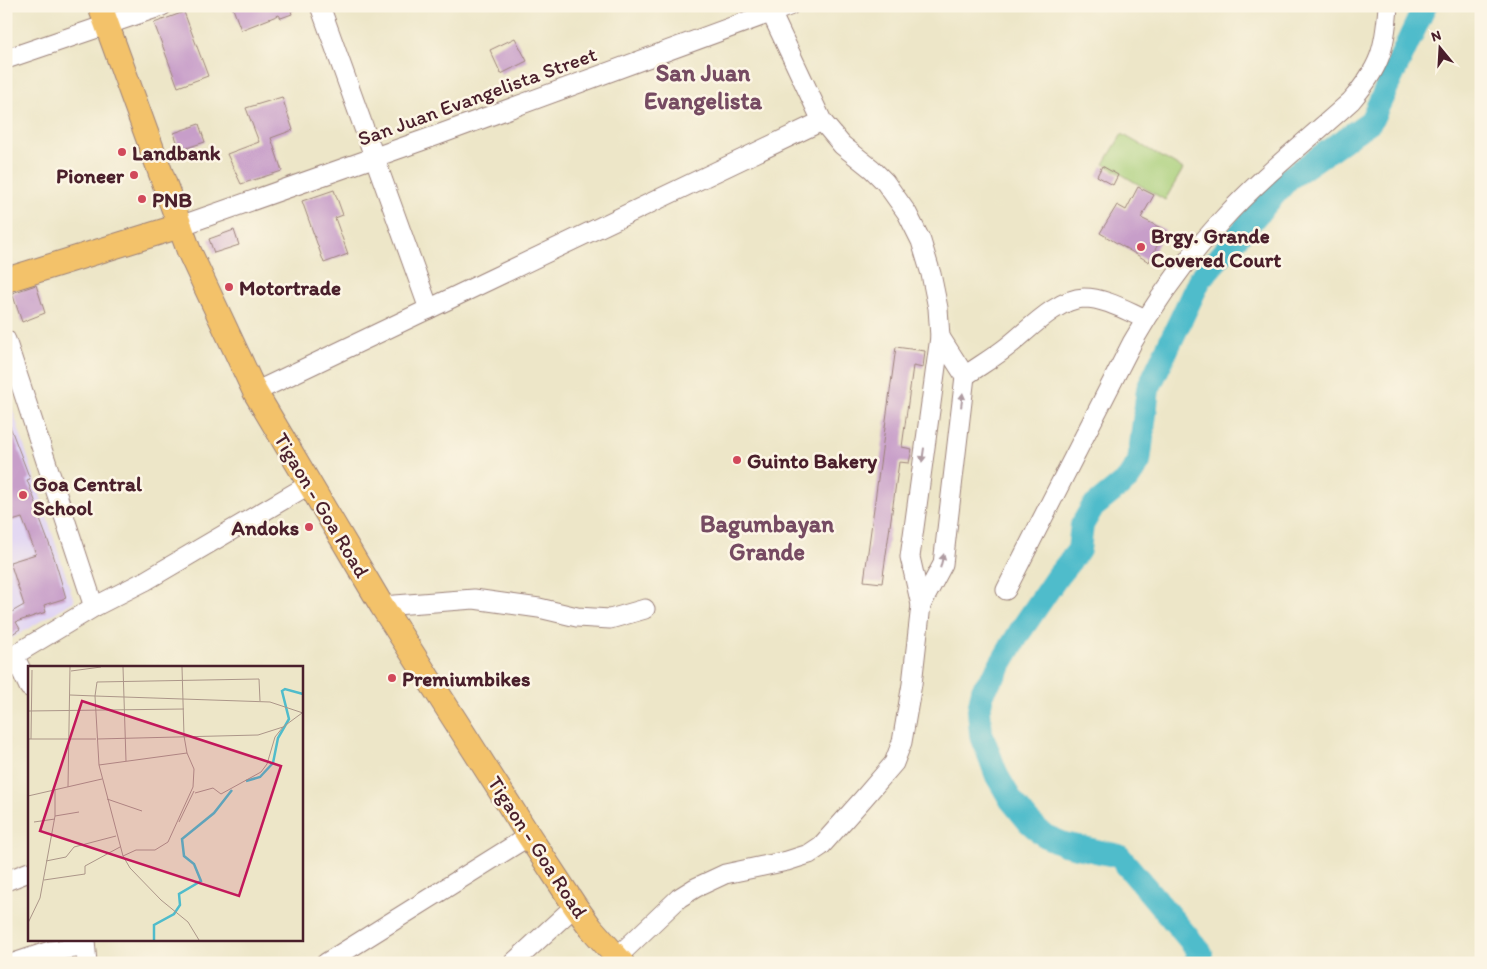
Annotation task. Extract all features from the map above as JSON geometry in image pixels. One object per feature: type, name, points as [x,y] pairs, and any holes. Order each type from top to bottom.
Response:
[{"type":"main road","name":"Tigaon - Goa Road","points":[[103,16],[180,226],[223,326],[255,392],[382,606],[529,836],[575,906],[619,960]]},
{"type":"main road","points":[[6,280],[180,226]]},
{"type":"street","points":[[6,59],[103,16],[162,6]]},
{"type":"street","points":[[320,6],[429,308]]},
{"type":"street","name":"San Juan Evangelista Street","points":[[180,226],[374,157],[769,10],[788,6]]},
{"type":"street","points":[[1006,590],[1146,319],[1178,274],[1223,219],[1351,101],[1364,85],[1375,68],[1386,37],[1388,6]]},
{"type":"street","points":[[619,960],[679,898],[695,888],[725,874],[787,862],[809,854],[830,837],[894,763],[902,742],[912,684],[921,605],[910,557],[940,337],[938,308],[931,274],[920,241],[907,213],[885,182],[842,145],[822,121],[769,10]]},
{"type":"street","points":[[255,392],[822,121]]},
{"type":"street","points":[[965,376],[1005,349],[1050,312],[1062,304],[1073,300],[1085,298],[1110,304],[1146,319]]},
{"type":"street","points":[[921,605],[942,564],[965,376],[940,337]]},
{"type":"street","points":[[6,340],[94,607]]},
{"type":"street","points":[[28,684],[10,657],[94,607],[145,581],[310,484]]},
{"type":"street","points":[[382,606],[474,599],[538,608],[577,617],[610,620],[645,609]]},
{"type":"street","points":[[326,963],[529,836]]},
{"type":"street","points":[[6,881],[28,872]]},
{"type":"street","points":[[513,963],[575,906]]},
{"type":"street","points":[[14,963],[50,951],[86,950]]},
{"type":"shaded area","name":"Goa Central School","points":[[6,389],[74,601],[6,642]]},
{"type":"green space","points":[[1122,134],[1183,169],[1165,200],[1104,164]]},
{"type":"building","points":[[232,6],[300,7],[291,11],[292,14],[281,18],[279,15],[241,30]]},
{"type":"building","points":[[184,12],[208,76],[178,87],[154,23]]},
{"type":"building","points":[[515,38],[527,61],[501,74],[490,50]]},
{"type":"building","points":[[282,97],[293,130],[271,138],[282,171],[241,184],[227,154],[259,142],[246,108]]},
{"type":"building","points":[[199,124],[205,142],[180,150],[174,133]]},
{"type":"building","points":[[1102,166],[1118,175],[1113,185],[1097,176]]},
{"type":"building","name":"Brgy. Grande Covered Court","points":[[1138,187],[1154,195],[1141,218],[1165,230],[1149,262],[1100,233],[1117,205],[1126,210]]},
{"type":"building","points":[[334,190],[343,215],[335,218],[348,254],[324,263],[302,201]]},
{"type":"building","points":[[234,230],[239,245],[214,253],[209,239]]},
{"type":"building","points":[[36,285],[45,313],[22,322],[12,293]]},
{"type":"building","points":[[896,347],[925,351],[923,368],[913,366],[902,447],[912,449],[909,463],[899,462],[882,583],[864,581]]},
{"type":"building","name":"Goa Central School","points":[[6,416],[30,479],[27,480],[41,516],[39,517],[53,554],[66,598],[44,605],[46,612],[16,622],[20,629],[6,638],[6,606],[10,613],[24,605],[10,562],[36,554],[22,518],[6,523],[6,476],[10,476],[6,463]]},
{"type":"waterway","points":[[1195,963],[1201,953],[1119,856],[1064,844],[1045,836],[1029,822],[1011,800],[997,776],[981,733],[979,710],[983,690],[1057,577],[1079,550],[1082,525],[1092,508],[1128,479],[1139,462],[1148,389],[1200,279],[1288,179],[1371,121],[1425,6]]},
{"type":"place","name":"Landbank","points":[[122,152]]},
{"type":"place","name":"Pioneer","points":[[134,175]]},
{"type":"place","name":"PNB","points":[[142,199]]},
{"type":"place","name":"Brgy. Grande Covered Court","points":[[1141,247]]},
{"type":"place","name":"Motortrade","points":[[229,287]]},
{"type":"place","name":"Guinto Bakery","points":[[737,460]]},
{"type":"place","name":"Goa Central School","points":[[23,495]]},
{"type":"place","name":"Andoks","points":[[309,527]]},
{"type":"place","name":"Premiumbikes","points":[[392,678]]},
{"type":"district","name":"San Juan Evangelista","points":[[703,86]]},
{"type":"district","name":"Bagumbayan Grande","points":[[767,537]]}]
